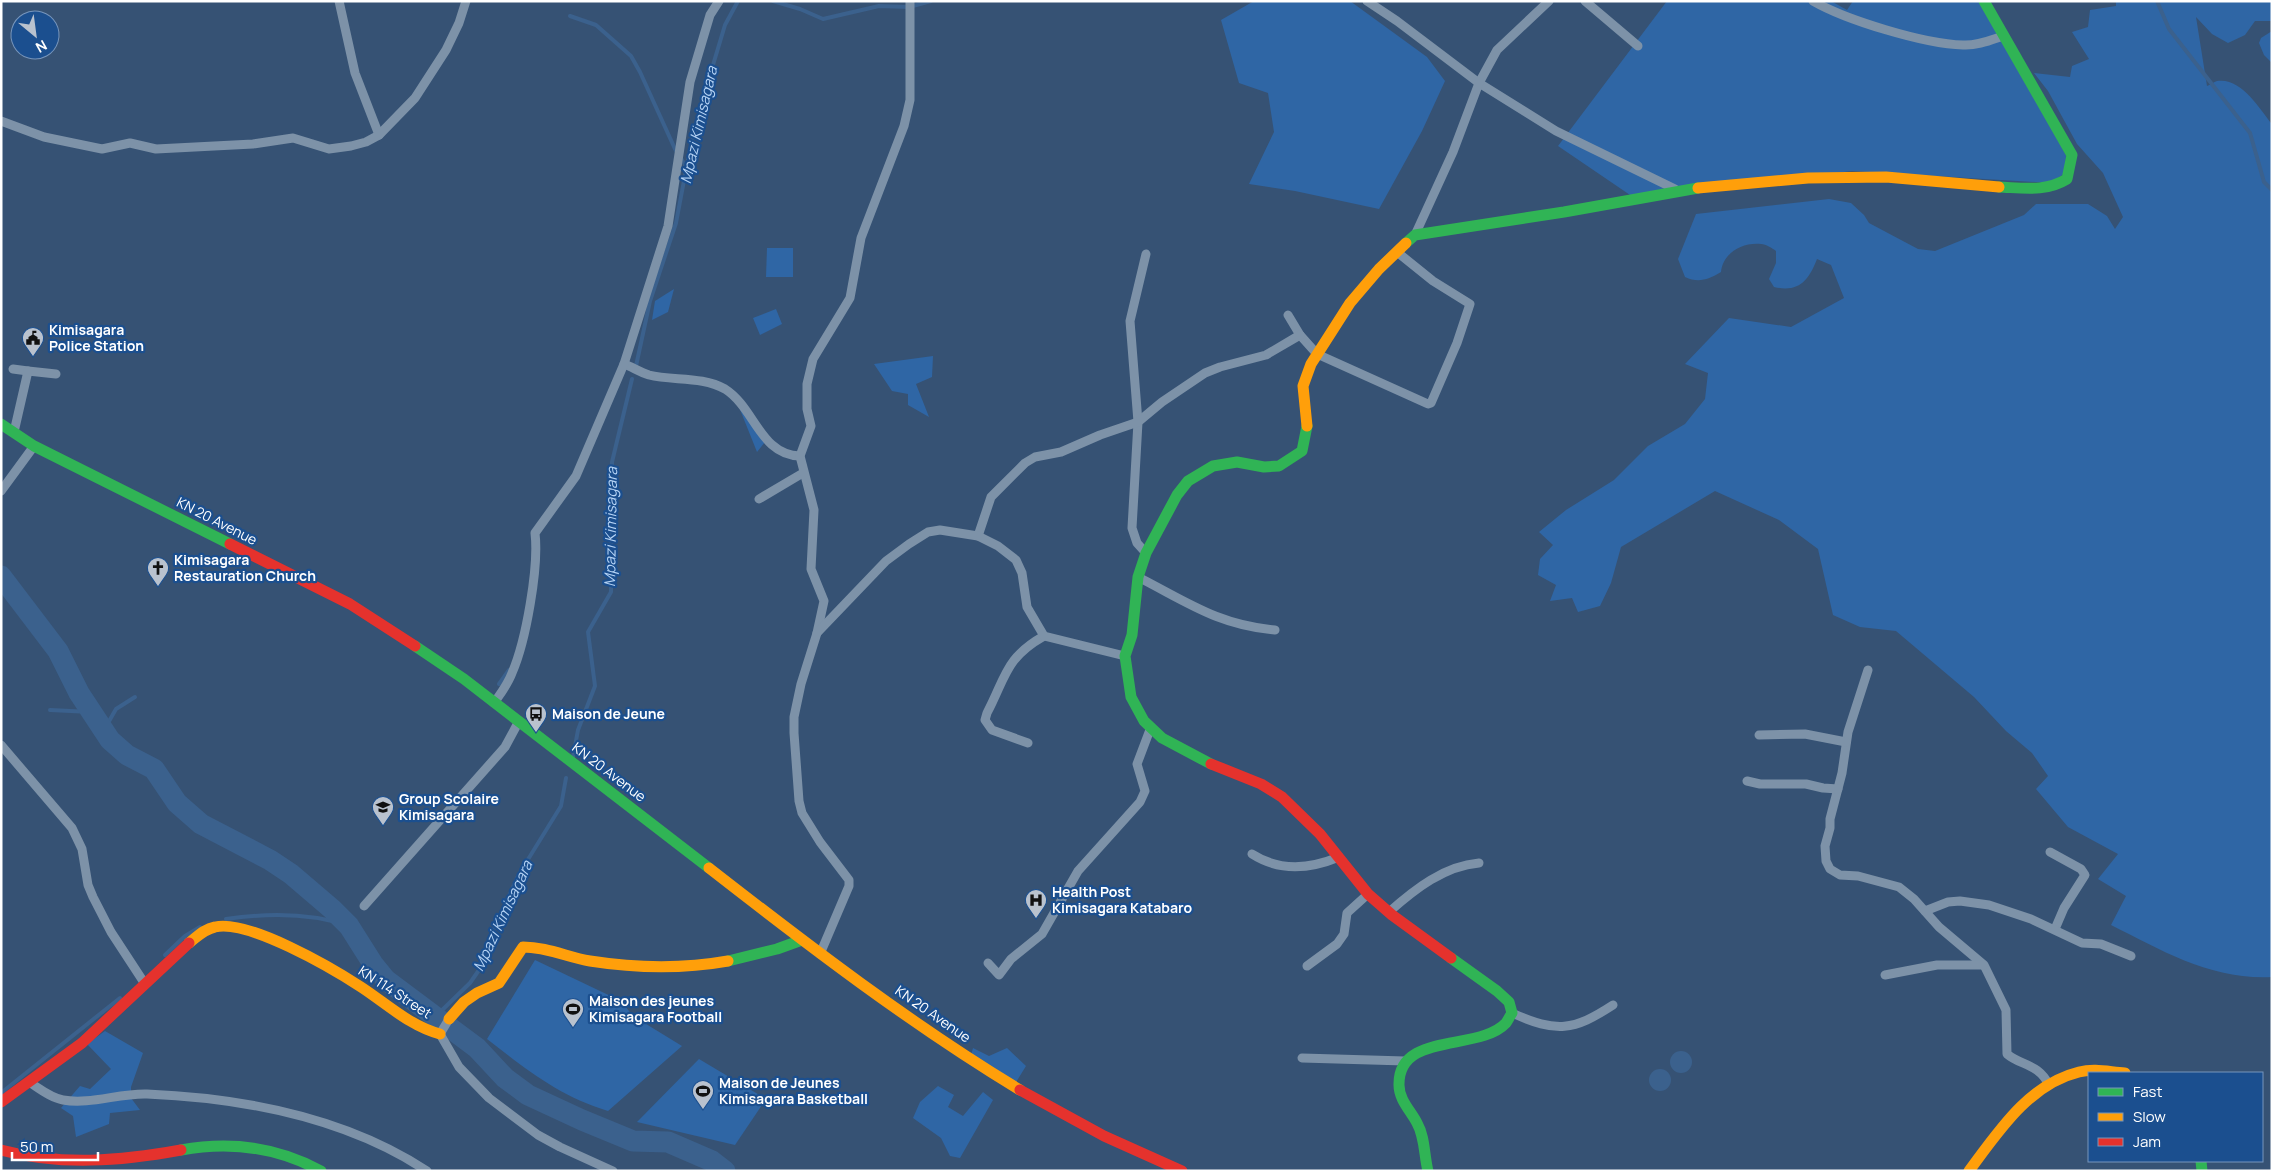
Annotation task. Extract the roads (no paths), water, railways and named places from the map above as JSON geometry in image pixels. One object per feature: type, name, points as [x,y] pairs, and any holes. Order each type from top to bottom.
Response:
[{"type":"street","points":[[339,1],[355,73],[379,135]]},
{"type":"street","points":[[1,121],[44,137],[102,148],[130,143],[156,148],[254,144],[293,138],[329,149],[358,144],[379,135],[415,98],[431,76],[460,22],[466,1]]},
{"type":"street","points":[[494,703],[512,674],[520,651],[534,575],[535,533],[576,476],[624,364],[668,226],[690,82],[710,15],[719,1]]},
{"type":"street","points":[[820,954],[849,886],[847,875],[802,813],[799,800],[794,717],[824,601],[811,569],[814,510],[800,456],[811,426],[807,409],[806,384],[813,359],[850,298],[861,238],[904,126],[910,100],[910,1]]},
{"type":"street","points":[[1367,1],[1397,21],[1479,83],[1556,131],[1677,190]]},
{"type":"street","points":[[1428,1171],[1420,1130],[1400,1095],[1399,1071],[1405,1061],[1420,1052],[1485,1034],[1505,1024],[1512,1013],[1509,1002],[1368,894],[1320,834],[1282,797],[1261,784],[1204,761],[1162,738],[1144,721],[1131,697],[1125,656],[1132,635],[1138,577],[1146,553],[1166,513],[1188,481],[1213,466],[1230,462],[1243,462],[1264,467],[1280,466],[1302,451],[1307,428],[1303,386],[1305,375],[1350,302],[1379,269],[1415,235],[1453,152],[1479,83],[1497,50],[1549,1]]},
{"type":"street","points":[[1585,1],[1638,46]]},
{"type":"street","points":[[1813,1],[1829,10],[1913,36],[1963,45],[2004,36]]},
{"type":"street","points":[[1415,235],[1564,212],[1677,190],[1753,182],[1886,177],[2013,189],[2046,189],[2056,186],[2067,179],[2072,155],[1984,1]]},
{"type":"street","points":[[1288,315],[1300,335],[1317,354],[1428,404],[1433,400],[1464,326],[1470,304],[1433,280],[1397,252]]},
{"type":"street","points":[[1146,254],[1133,306],[1130,333],[1138,422],[1132,528],[1137,544],[1146,553]]},
{"type":"street","points":[[978,536],[991,497],[1025,463],[1035,457],[1061,452],[1100,435],[1138,422],[1162,402],[1205,373],[1220,367],[1266,355],[1300,335]]},
{"type":"street","points":[[624,364],[649,375],[708,383],[725,389],[743,406],[768,441],[787,456],[800,456]]},
{"type":"street","points":[[13,369],[56,374]]},
{"type":"street","points":[[14,432],[28,371]]},
{"type":"street","name":"KN 20 Avenue","points":[[1,424],[34,446],[350,604],[431,657],[519,721],[820,954],[1007,1082],[1103,1136],[1182,1171]]},
{"type":"street","points":[[1,491],[34,446]]},
{"type":"street","points":[[759,499],[803,473]]},
{"type":"street","points":[[817,633],[886,561],[928,532],[940,530],[978,536],[1005,551],[1020,566],[1026,607],[1044,636]]},
{"type":"street","points":[[1138,577],[1182,599],[1196,609],[1218,618],[1240,625],[1275,630]]},
{"type":"street","points":[[1028,743],[992,730],[985,720],[986,713],[1010,663],[1033,642],[1044,636],[1125,656]]},
{"type":"street","points":[[1868,670],[1846,742],[1825,846],[1826,861],[1830,869],[1840,875],[1864,877],[1898,887],[1925,911],[1939,927],[1984,965],[2006,1010],[2007,1054],[2039,1072],[2049,1085]]},
{"type":"street","points":[[364,906],[505,747],[519,721]]},
{"type":"street","points":[[988,963],[999,975],[1011,960],[1042,934],[1078,872],[1140,802],[1145,791],[1137,764],[1151,727]]},
{"type":"street","points":[[1759,735],[1806,734],[1846,742]]},
{"type":"street","points":[[1,745],[72,828],[82,849],[88,885],[97,906],[111,932],[145,984]]},
{"type":"street","points":[[1747,781],[1760,784],[1806,784],[1838,789]]},
{"type":"street","points":[[2050,852],[2081,869],[2085,875],[2064,908],[2055,929]]},
{"type":"street","points":[[1252,854],[1272,864],[1291,868],[1307,867],[1339,857]]},
{"type":"street","points":[[1390,912],[1412,892],[1428,882],[1456,868],[1479,863]]},
{"type":"street","points":[[1307,966],[1337,944],[1344,934],[1347,913],[1368,894]]},
{"type":"street","points":[[1925,911],[1948,902],[1960,900],[2014,912],[2055,929],[2082,943],[2101,944],[2131,956]]},
{"type":"street","name":"KN 114 Street","points":[[1,1102],[82,1043],[204,931],[225,925],[259,934],[289,946],[361,987],[393,1011],[428,1031],[440,1034],[449,1019],[464,1002],[477,993],[499,983],[523,947],[536,946],[588,960],[616,964],[689,965],[717,963],[776,951],[802,940]]},
{"type":"street","points":[[1885,975],[1937,965],[1984,965]]},
{"type":"street","points":[[1512,1013],[1536,1023],[1561,1028],[1584,1022],[1613,1005]]},
{"type":"street","points":[[440,1034],[459,1067],[489,1098],[538,1134],[560,1147],[613,1171]]},
{"type":"street","points":[[1302,1058],[1405,1061]]},
{"type":"street","points":[[1969,1171],[2011,1116],[2025,1102],[2049,1085],[2088,1072]]},
{"type":"street","points":[[2089,1072],[2109,1072]]},
{"type":"street","points":[[29,1082],[62,1100],[145,1094],[249,1104],[335,1127],[393,1151],[427,1171]]},
{"type":"street","points":[[1,1150],[26,1158],[79,1162],[130,1158],[214,1145],[246,1146],[290,1157],[320,1171]]},
{"type":"waterway","name":"Mpazi Kimisagara","points":[[636,366],[650,301],[676,223],[689,154],[704,95],[725,25],[738,1]]},
{"type":"waterway","points":[[773,1],[800,9],[823,19],[879,6],[909,7],[931,1]]},
{"type":"waterway","points":[[2157,1],[2169,29],[2250,133],[2264,182],[2272,190]]},
{"type":"waterway","points":[[570,16],[596,25],[631,56],[675,149],[687,168]]},
{"type":"waterway","name":"Mpazi Kimisagara","points":[[573,757],[578,730],[595,686],[588,632],[611,592],[612,462],[632,379]]},
{"type":"waterway","points":[[1,576],[58,651],[79,693],[110,740],[127,755],[154,769],[177,803],[201,824],[270,860],[291,874],[332,909],[349,926],[373,964],[386,980],[477,1048],[505,1078],[528,1095],[582,1120],[633,1141],[668,1142],[712,1161],[725,1171]]},
{"type":"waterway","points":[[499,684],[509,670]]},
{"type":"waterway","points":[[104,730],[116,709],[135,697]]},
{"type":"waterway","points":[[50,710],[91,712]]},
{"type":"waterway","name":"Mpazi Kimisagara","points":[[436,1016],[470,983],[479,970],[493,931],[519,874],[561,806],[566,778]]},
{"type":"waterway","points":[[226,919],[288,915],[319,918],[349,926]]},
{"type":"waterway","points":[[165,955],[185,936],[200,927]]},
{"type":"waterway","points":[[1,1093],[120,998]]},
{"type":"place","name":"Kimisagara Police Station","points":[[33,357]]},
{"type":"place","name":"Kimisagara Restauration Church","points":[[158,587]]},
{"type":"place","name":"Maison de Jeune","points":[[536,733]]},
{"type":"place","name":"Group Scolaire Kimisagara","points":[[383,826]]},
{"type":"place","name":"Health Post Kimisagara Katabaro","points":[[1036,919]]},
{"type":"place","name":"Maison des jeunes Kimisagara Football","points":[[573,1028]]},
{"type":"place","name":"Maison de Jeunes Kimisagara Basketball","points":[[703,1110]]}]
